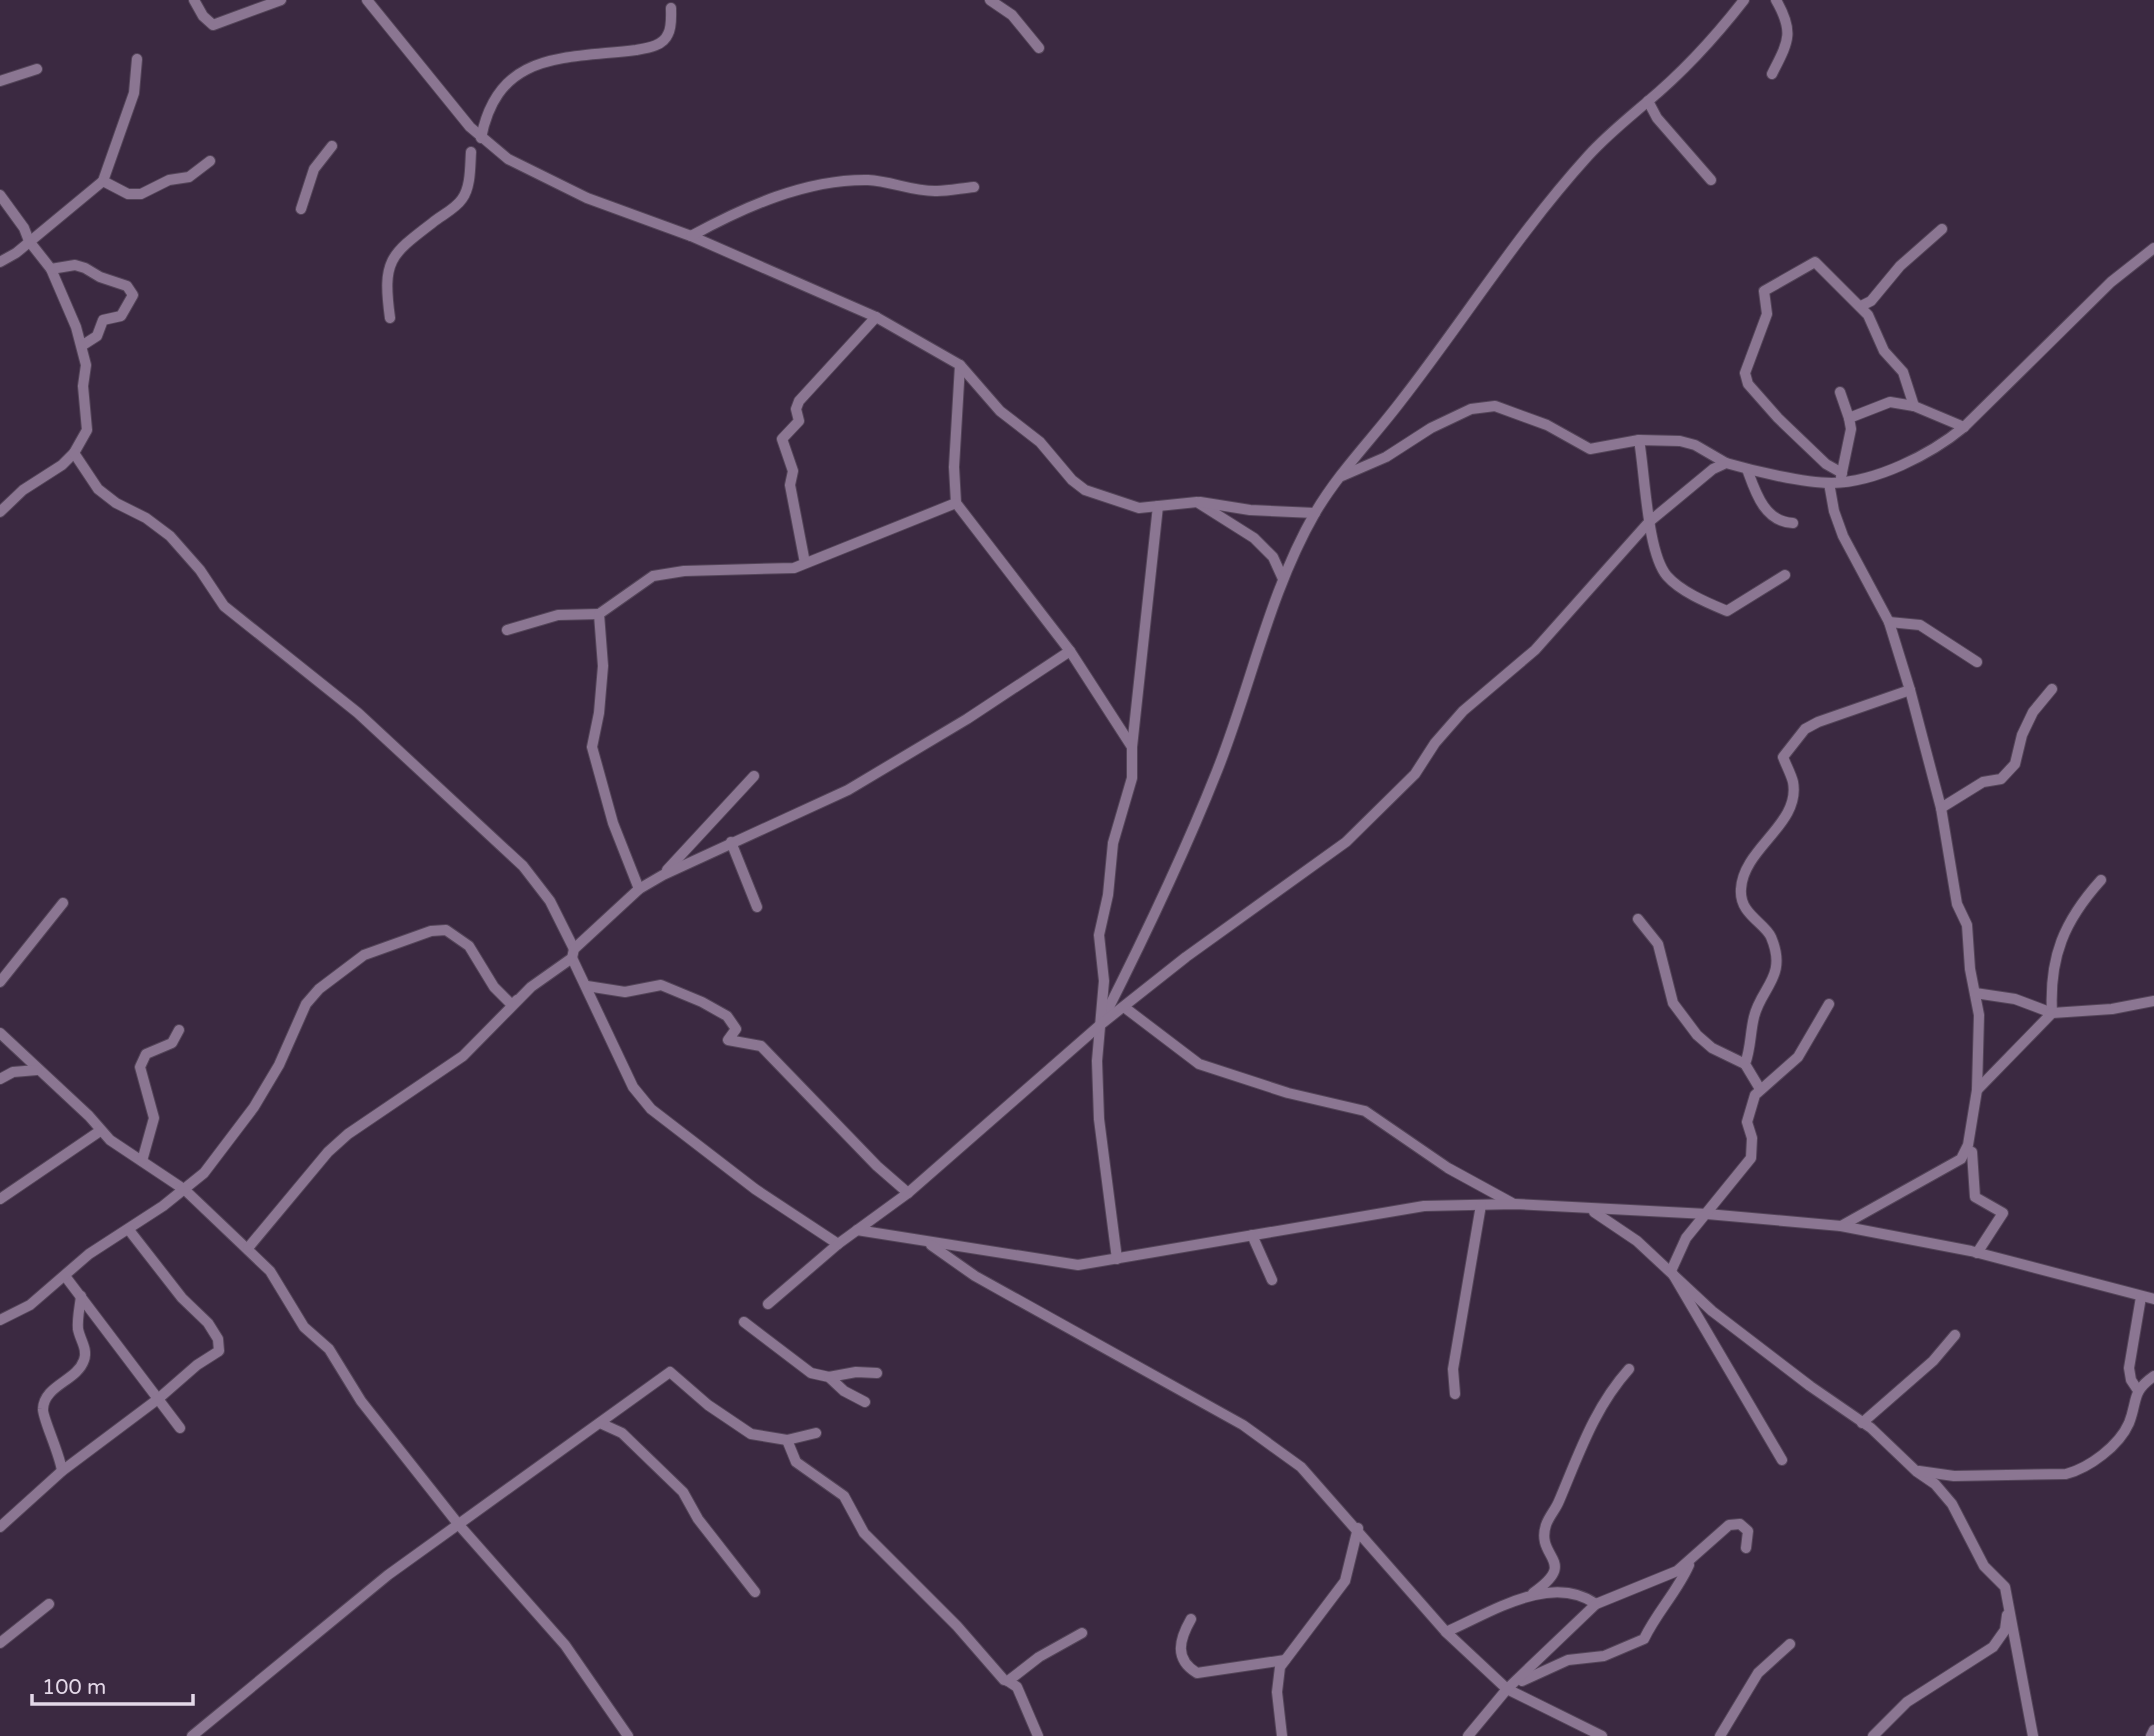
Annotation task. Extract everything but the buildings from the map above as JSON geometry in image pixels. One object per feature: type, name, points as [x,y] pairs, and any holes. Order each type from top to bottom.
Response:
[{"type":"street","points":[[194,0],[203,16],[213,25],[281,0]]},
{"type":"street","points":[[368,0],[481,138],[508,159],[587,198],[691,236],[876,317],[960,365],[1000,411],[1040,442],[1072,480],[1085,490],[1139,508],[1197,502],[1250,510],[1315,513]]},
{"type":"street","points":[[990,0],[1012,15],[1039,48]]},
{"type":"street","points":[[1100,1025],[1163,899],[1218,770],[1283,579],[1315,513],[1498,269],[1587,156],[1622,121],[1648,101],[1728,21],[1744,0]]},
{"type":"street","points":[[1772,74],[1788,41],[1789,29],[1776,0]]},
{"type":"street","points":[[481,138],[496,93],[512,78],[533,65],[554,60],[643,49],[661,43],[671,28],[671,8]]},
{"type":"street","points":[[0,261],[16,253],[103,181],[134,93],[136,59]]},
{"type":"street","points":[[0,81],[37,69]]},
{"type":"street","points":[[1648,101],[1657,118],[1711,180]]},
{"type":"street","points":[[300,209],[314,169],[332,146]]},
{"type":"street","points":[[390,318],[386,277],[389,263],[399,250],[463,199],[468,185],[471,152]]},
{"type":"street","points":[[103,181],[128,194],[141,194],[169,180],[189,177],[210,161]]},
{"type":"street","points":[[691,236],[737,211],[779,196],[845,182],[870,180],[935,191],[974,187]]},
{"type":"street","points":[[0,195],[24,228],[29,241],[51,269],[83,345],[87,430],[74,453],[0,512]]},
{"type":"street","points":[[1861,306],[1871,301],[1900,266],[1942,229]]},
{"type":"street","points":[[1339,478],[1386,457],[1431,428],[1480,407],[1495,405],[1524,416],[1590,449],[1639,440],[1680,441],[1695,445],[1726,463],[1746,469],[1829,483],[1841,477],[1872,476],[1948,440],[2111,282],[2154,247]]},
{"type":"street","points":[[1841,477],[1778,418],[1748,384],[1746,365],[1767,314],[1763,295],[1768,286],[1815,262],[1868,314],[1884,351],[1903,372],[1914,406]]},
{"type":"street","points":[[51,269],[75,265],[85,268],[100,277],[127,286],[133,295],[121,316],[103,320],[97,336],[83,345]]},
{"type":"street","points":[[805,563],[790,485],[793,471],[782,439],[799,421],[796,409],[799,401],[876,317]]},
{"type":"street","points":[[960,365],[954,467],[956,503],[1070,651],[1132,747]]},
{"type":"street","points":[[1840,392],[1851,429],[1841,477]]},
{"type":"street","points":[[1849,418],[1890,402],[1914,406],[1964,426]]},
{"type":"street","points":[[1639,440],[1649,522],[1665,575],[1678,587],[1727,611],[1786,575]]},
{"type":"street","points":[[74,453],[98,489],[116,503],[146,518],[170,537],[200,570],[224,606],[358,713],[421,775],[465,810],[515,858],[550,901],[633,1087],[651,1109],[755,1189],[838,1244]]},
{"type":"street","points":[[768,1304],[838,1244],[908,1193],[1100,1025],[1186,957],[1346,842],[1415,774],[1435,743],[1463,710],[1535,650],[1649,522],[1713,469],[1726,463]]},
{"type":"street","points":[[1746,469],[1763,506],[1778,520],[1793,523]]},
{"type":"street","points":[[1829,483],[1834,511],[1843,536],[1889,622],[1910,690],[1941,808],[1957,904],[1967,925],[1979,1015],[1977,1090],[1968,1145],[1961,1159],[1841,1226]]},
{"type":"street","points":[[1197,502],[1254,538],[1273,557],[1283,579]]},
{"type":"street","points":[[507,630],[558,615],[599,614],[653,576],[684,571],[780,570],[805,563],[956,503]]},
{"type":"street","points":[[1116,1259],[1099,1119],[1097,1061],[1104,981],[1099,935],[1108,895],[1112,843],[1132,778],[1132,747],[1158,506]]},
{"type":"street","points":[[599,614],[603,666],[599,713],[592,747],[613,822],[639,889]]},
{"type":"street","points":[[1889,622],[1920,625],[1977,662]]},
{"type":"street","points":[[0,1320],[30,1304],[89,1254],[129,1230],[204,1173],[254,1107],[279,1065],[306,1004],[319,989],[364,955],[431,931],[446,930],[469,946],[494,986],[512,1005],[573,954],[639,889],[731,842],[848,790],[967,719],[1070,651]]},
{"type":"street","points":[[1941,808],[1983,782],[2001,779],[2015,764],[2022,734],[2033,712],[2052,689]]},
{"type":"street","points":[[1745,1064],[1754,1014],[1775,979],[1775,962],[1770,936],[1751,919],[1740,892],[1745,867],[1791,808],[1794,783],[1783,757],[1805,729],[1818,722],[1910,690]]},
{"type":"street","points":[[663,875],[754,776]]},
{"type":"street","points":[[731,842],[757,907]]},
{"type":"street","points":[[1977,1090],[2052,1013],[2051,984],[2062,939],[2072,914],[2101,880]]},
{"type":"street","points":[[0,982],[63,903]]},
{"type":"street","points":[[1638,919],[1658,944],[1673,1003],[1685,1021],[1712,1048],[1745,1064],[1760,1089]]},
{"type":"street","points":[[587,986],[625,992],[662,985],[727,1016],[736,1029],[728,1040],[761,1046],[877,1166],[908,1193]]},
{"type":"street","points":[[248,1248],[328,1153],[348,1134],[463,1056],[531,987]]},
{"type":"street","points":[[1975,993],[2015,999],[2052,1013],[2112,1009],[2154,1001]]},
{"type":"street","points":[[1782,1460],[1706,1335],[1671,1271],[1679,1247],[1751,1158],[1754,1147],[1748,1115],[1760,1089],[1798,1057],[1829,1004]]},
{"type":"street","points":[[1124,1007],[1199,1064],[1288,1093],[1365,1111],[1448,1168],[1515,1204]]},
{"type":"street","points":[[142,1161],[154,1118],[140,1067],[146,1054],[172,1043],[179,1030]]},
{"type":"street","points":[[0,1033],[89,1116],[100,1131],[185,1190],[248,1248],[276,1279],[304,1327],[329,1349],[361,1401],[459,1525],[565,1645],[628,1736]]},
{"type":"street","points":[[0,1079],[13,1072],[37,1070]]},
{"type":"street","points":[[0,1199],[100,1131]]},
{"type":"street","points":[[1972,1152],[1975,1198],[2003,1213],[1977,1253]]},
{"type":"street","points":[[857,1230],[1078,1265],[1424,1206],[1515,1204],[1593,1211],[1707,1214],[1841,1226],[1977,1253],[2154,1299]]},
{"type":"street","points":[[1455,1394],[1453,1369],[1481,1205]]},
{"type":"street","points":[[1593,1211],[1637,1241],[1712,1311],[1862,1423],[1916,1471],[1935,1484],[1952,1504],[1984,1566],[2005,1587],[2033,1736]]},
{"type":"street","points":[[0,1527],[62,1471],[158,1399],[197,1365],[219,1351],[218,1339],[129,1230]]},
{"type":"street","points":[[1252,1236],[1272,1280]]},
{"type":"street","points":[[928,1243],[975,1276],[1243,1425],[1301,1467],[1358,1528],[1446,1632],[1507,1689],[1602,1736]]},
{"type":"street","points":[[65,1276],[180,1428]]},
{"type":"street","points":[[62,1471],[60,1453],[42,1412],[45,1400],[52,1390],[83,1363],[86,1352],[78,1329],[81,1296]]},
{"type":"street","points":[[2137,1389],[2131,1380],[2129,1368],[2141,1297]]},
{"type":"street","points":[[1706,1335],[1712,1311]]},
{"type":"street","points":[[744,1322],[811,1373],[829,1377],[856,1372],[877,1373]]},
{"type":"street","points":[[1862,1423],[1926,1368],[1955,1335]]},
{"type":"street","points":[[1525,1599],[1553,1578],[1556,1570],[1545,1538],[1545,1527],[1560,1500],[1597,1412],[1629,1369]]},
{"type":"street","points":[[192,1736],[329,1621],[670,1372],[708,1405],[746,1432],[787,1440],[816,1433]]},
{"type":"street","points":[[1916,1471],[1954,1476],[2066,1474],[2083,1470],[2128,1426],[2137,1389],[2154,1376]]},
{"type":"street","points":[[829,1377],[844,1391],[864,1402]]},
{"type":"street","points":[[600,1423],[622,1433],[683,1492],[698,1520],[755,1592]]},
{"type":"street","points":[[787,1440],[796,1462],[844,1496],[864,1534],[1008,1681],[1017,1687],[1038,1736]]},
{"type":"street","points":[[1507,1689],[1568,1660],[1604,1656],[1644,1639],[1655,1616],[1671,1599],[1691,1562],[1708,1541],[1729,1525],[1740,1524],[1748,1531],[1746,1548]]},
{"type":"street","points":[[1282,1736],[1277,1692],[1280,1667],[1345,1581],[1358,1528]]},
{"type":"street","points":[[1468,1736],[1507,1689],[1596,1604],[1677,1571],[1691,1562]]},
{"type":"street","points":[[1873,1736],[1916,1695],[1993,1647],[2005,1629],[2005,1587]]},
{"type":"street","points":[[1446,1632],[1525,1599],[1574,1591],[1596,1604]]},
{"type":"street","points":[[0,1643],[49,1604]]},
{"type":"street","points":[[1191,1619],[1180,1641],[1180,1651],[1188,1668],[1197,1673],[1284,1660]]},
{"type":"street","points":[[1008,1681],[1039,1657],[1082,1633]]},
{"type":"street","points":[[1720,1736],[1758,1673],[1790,1644]]},
{"type":"street","points":[[2151,1736],[2154,1730]]}]
